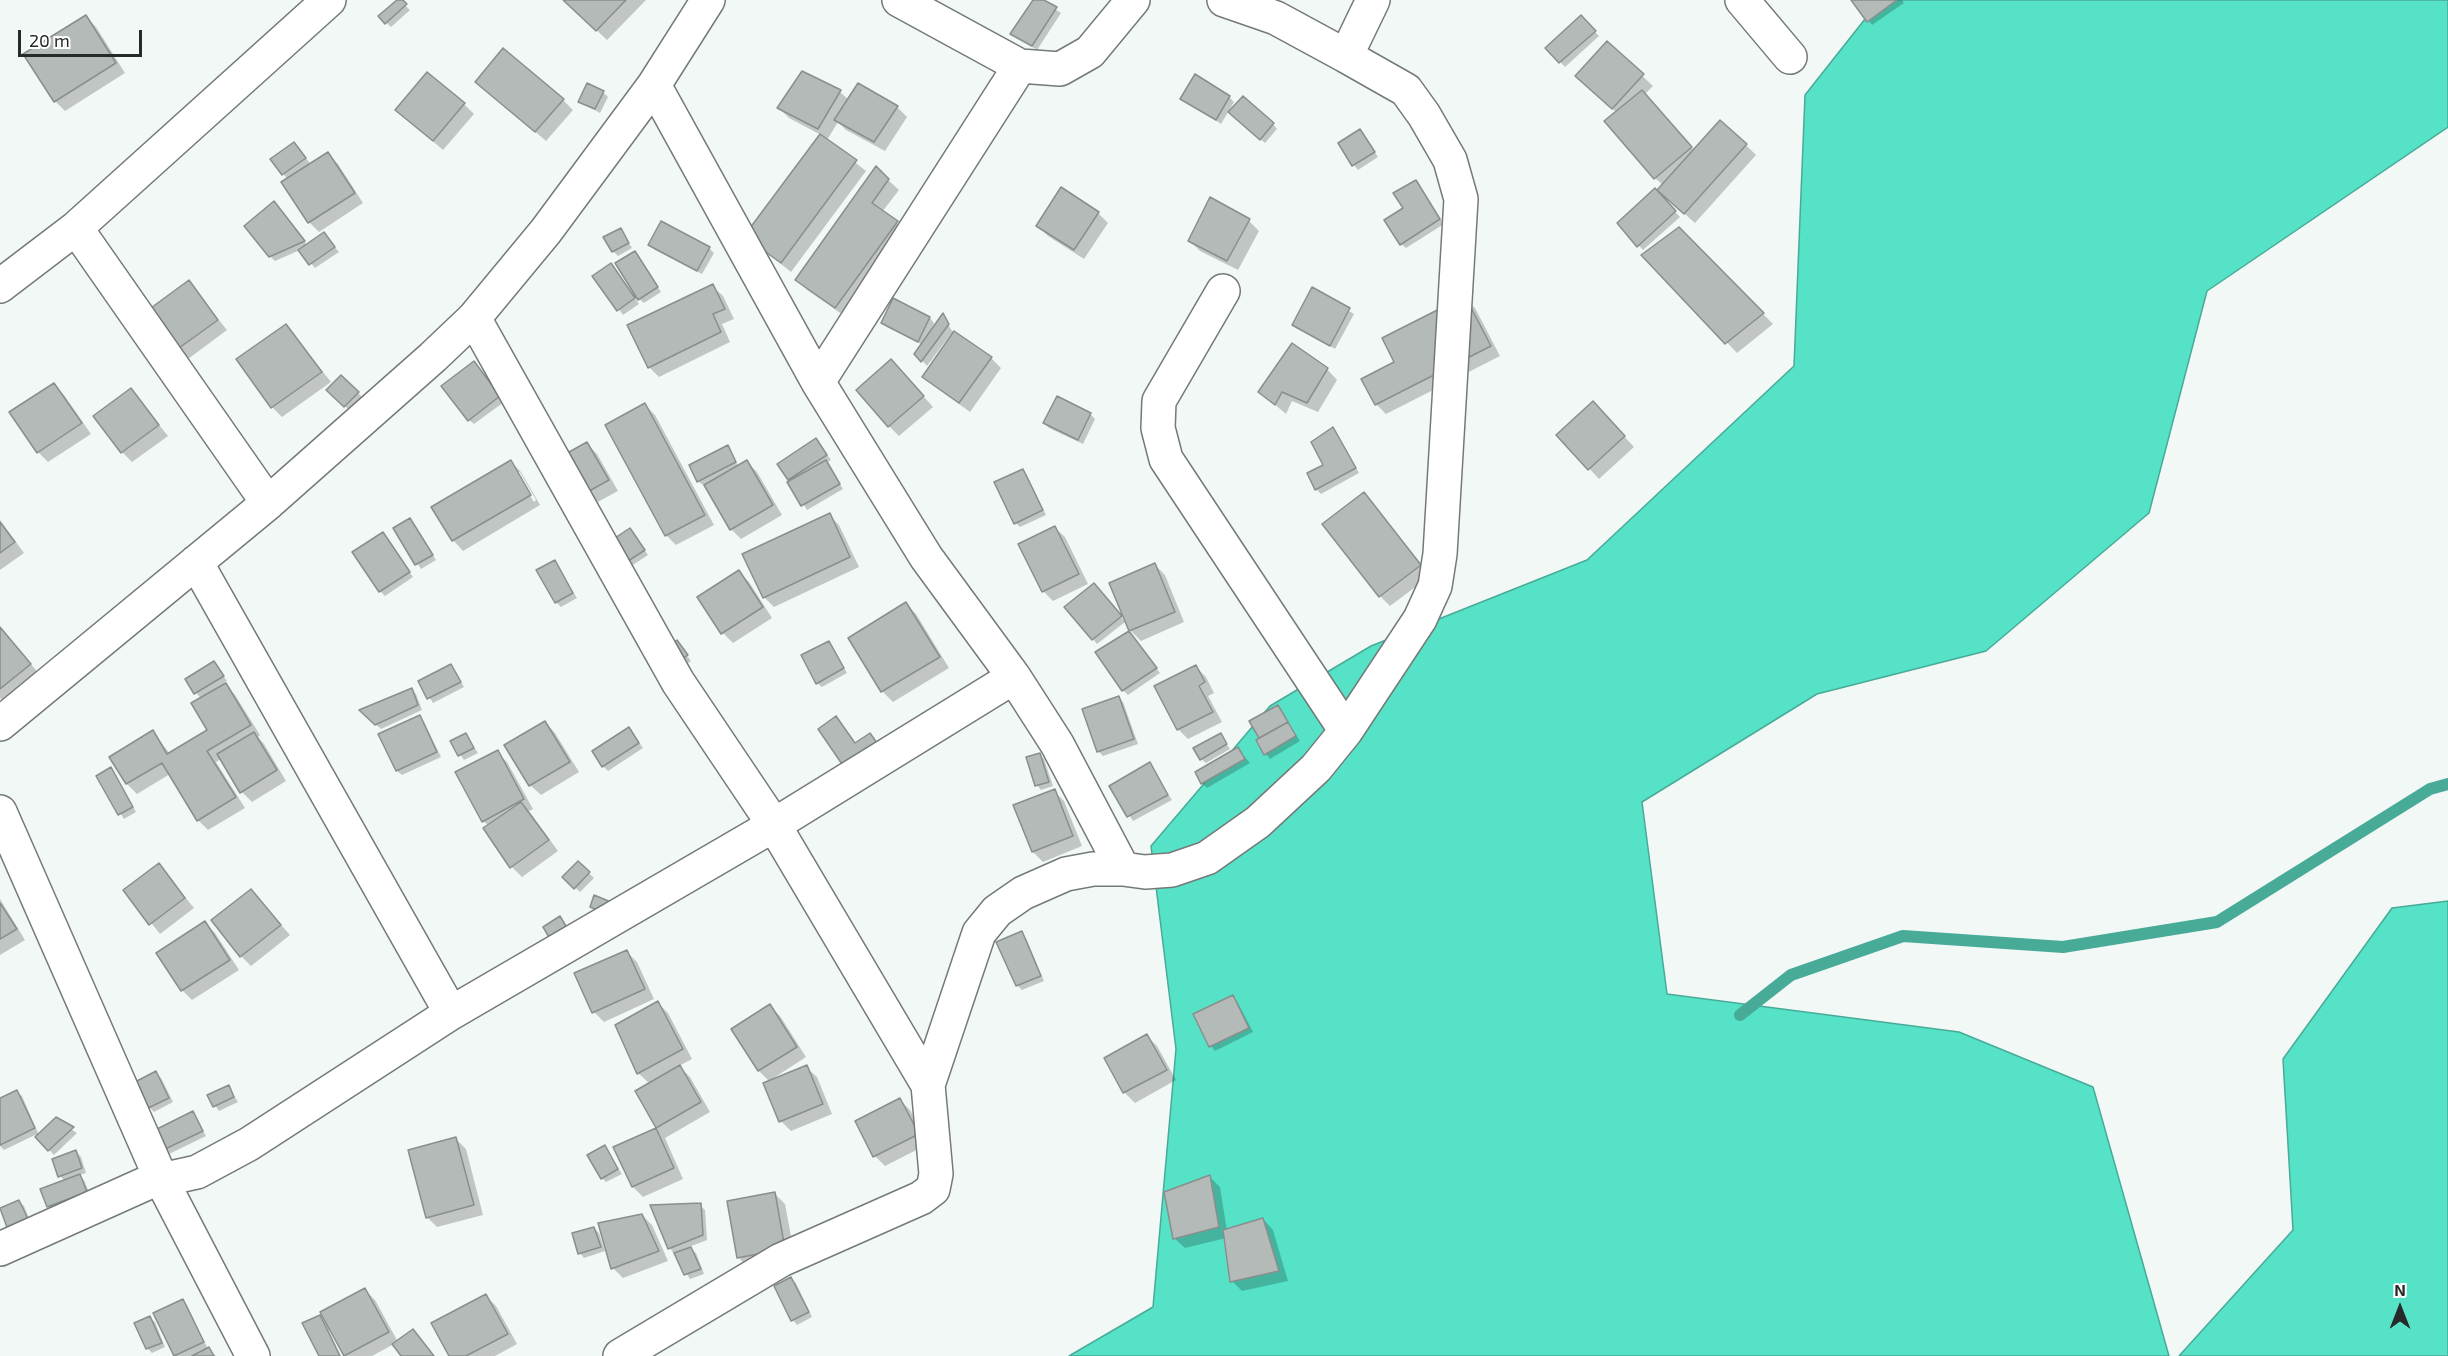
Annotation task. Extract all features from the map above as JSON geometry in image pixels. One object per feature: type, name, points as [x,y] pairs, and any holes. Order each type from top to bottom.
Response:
[{"type":"street","points":[[0,286],[76,228],[329,0]]},
{"type":"street","points":[[0,724],[268,503],[474,318],[546,231],[654,86],[708,0]]},
{"type":"street","points":[[899,0],[1020,66],[1060,69],[1090,52],[1133,0]]},
{"type":"street","points":[[620,1356],[781,1260],[921,1198],[933,1189],[936,1174],[928,1085],[979,933],[997,911],[1023,893],[1065,874],[1093,869],[1146,872],[1172,870],[1207,858],[1258,822],[1316,768],[1346,731],[1420,619],[1435,586],[1440,554],[1461,221],[1461,200],[1450,160],[1424,115],[1406,90],[1276,18],[1224,0]]},
{"type":"street","points":[[1346,56],[1373,0]]},
{"type":"street","points":[[1742,0],[1790,57]]},
{"type":"street","points":[[818,382],[1020,66]]},
{"type":"street","points":[[654,86],[818,382],[926,557],[1014,677],[1058,744],[1123,869]]},
{"type":"street","points":[[76,228],[268,503]]},
{"type":"street","points":[[1223,291],[1159,401],[1158,428],[1166,459],[1346,731]]},
{"type":"street","points":[[474,318],[678,682],[774,825],[928,1085]]},
{"type":"street","points":[[196,562],[451,1013]]},
{"type":"street","points":[[0,1249],[147,1183],[197,1172],[249,1144],[451,1013],[774,825],[1014,677]]},
{"type":"street","points":[[0,812],[162,1181],[253,1356]]},
{"type":"shaded area","points":[[1880,0],[2448,0],[2448,127],[2207,291],[2149,513],[1986,651],[1817,694],[1642,802],[1667,994],[1959,1032],[2093,1087],[2169,1356],[1069,1356],[1153,1307],[1176,1049],[1151,846],[1270,706],[1371,646],[1587,560],[1794,366],[1805,95]]},
{"type":"shaded area","points":[[2448,901],[2448,1356],[2179,1356],[2293,1230],[2283,1059],[2392,908]]},
{"type":"building","points":[[397,0],[403,0],[407,4],[385,24],[378,16]]},
{"type":"building","points":[[563,0],[626,0],[596,31]]},
{"type":"building","points":[[1033,0],[1044,0],[1057,7],[1032,46],[1010,34]]},
{"type":"building","points":[[1851,0],[1897,0],[1867,22]]},
{"type":"building","points":[[86,15],[116,63],[54,102],[23,54]]},
{"type":"building","points":[[1581,15],[1596,31],[1559,63],[1545,48]]},
{"type":"building","points":[[1607,41],[1644,74],[1612,109],[1575,76]]},
{"type":"building","points":[[503,48],[564,99],[535,132],[475,82]]},
{"type":"building","points":[[802,71],[841,90],[818,129],[777,108]]},
{"type":"building","points":[[427,72],[465,103],[433,141],[395,110]]},
{"type":"building","points":[[1195,74],[1230,96],[1216,120],[1180,99]]},
{"type":"building","points":[[587,83],[604,91],[595,109],[578,102]]},
{"type":"building","points":[[858,83],[898,106],[874,142],[834,120]]},
{"type":"building","points":[[1642,90],[1692,147],[1654,179],[1604,121]]},
{"type":"building","points":[[1243,96],[1274,123],[1260,140],[1228,112]]},
{"type":"building","points":[[1720,120],[1747,144],[1684,214],[1657,190]]},
{"type":"building","points":[[1360,129],[1375,152],[1352,166],[1338,143]]},
{"type":"building","points":[[820,134],[857,160],[781,263],[744,236]]},
{"type":"building","points":[[294,142],[306,158],[282,175],[270,159]]},
{"type":"building","points":[[328,152],[355,193],[308,223],[281,182]]},
{"type":"building","points":[[876,166],[889,179],[872,203],[898,221],[835,308],[795,280]]},
{"type":"building","points":[[1416,180],[1440,219],[1400,245],[1384,220],[1403,208],[1393,193]]},
{"type":"building","points":[[1061,187],[1099,212],[1074,250],[1036,226]]},
{"type":"building","points":[[1655,188],[1676,211],[1637,247],[1617,223]]},
{"type":"building","points":[[1210,197],[1250,219],[1227,261],[1188,241]]},
{"type":"building","points":[[274,201],[305,241],[269,257],[244,226]]},
{"type":"building","points":[[661,221],[710,247],[697,271],[648,245]]},
{"type":"building","points":[[1679,227],[1764,313],[1725,344],[1641,255]]},
{"type":"building","points":[[621,228],[629,243],[612,252],[603,237]]},
{"type":"building","points":[[324,232],[335,247],[309,265],[298,250]]},
{"type":"building","points":[[635,251],[658,287],[638,300],[615,263]]},
{"type":"building","points":[[611,263],[635,298],[617,311],[592,276]]},
{"type":"building","points":[[189,280],[218,320],[172,353],[144,313]]},
{"type":"building","points":[[713,284],[725,309],[713,314],[721,332],[648,368],[627,325]]},
{"type":"building","points":[[1312,287],[1350,308],[1330,346],[1292,325]]},
{"type":"building","points":[[1465,296],[1491,346],[1375,405],[1361,379],[1394,362],[1382,338]]},
{"type":"building","points":[[893,298],[930,317],[918,342],[881,323]]},
{"type":"building","points":[[943,313],[949,324],[921,362],[914,354]]},
{"type":"building","points":[[286,324],[322,372],[271,408],[236,359]]},
{"type":"building","points":[[954,331],[992,357],[959,403],[922,377]]},
{"type":"building","points":[[1292,343],[1328,368],[1307,403],[1282,392],[1275,405],[1258,392]]},
{"type":"building","points":[[891,359],[924,396],[888,427],[856,390]]},
{"type":"building","points":[[474,361],[500,396],[468,421],[441,386]]},
{"type":"building","points":[[341,375],[359,392],[344,407],[326,390]]},
{"type":"building","points":[[54,383],[82,423],[37,453],[9,412]]},
{"type":"building","points":[[131,388],[159,425],[121,453],[93,416]]},
{"type":"building","points":[[1057,396],[1091,413],[1078,440],[1043,423]]},
{"type":"building","points":[[1593,401],[1625,436],[1588,470],[1556,435]]},
{"type":"building","points":[[645,403],[705,515],[665,536],[605,425]]},
{"type":"building","points":[[1333,427],[1356,468],[1315,490],[1307,473],[1323,465],[1311,442]]},
{"type":"building","points":[[816,438],[827,455],[788,480],[777,464]]},
{"type":"building","points":[[587,442],[609,480],[566,504],[544,466]]},
{"type":"building","points":[[728,445],[736,462],[697,482],[689,465]]},
{"type":"building","points":[[511,460],[531,495],[452,541],[431,507]]},
{"type":"building","points":[[747,460],[773,505],[730,530],[704,485]]},
{"type":"building","points":[[826,460],[840,484],[801,506],[787,482]]},
{"type":"building","points":[[1023,469],[1043,510],[1014,524],[994,482]]},
{"type":"building","points":[[1364,492],[1421,565],[1379,597],[1322,524]]},
{"type":"building","points":[[830,513],[850,557],[763,598],[742,554]]},
{"type":"building","points":[[410,518],[433,555],[415,565],[393,528]]},
{"type":"building","points":[[0,522],[15,542],[0,553]]},
{"type":"building","points":[[1055,526],[1079,574],[1042,592],[1018,544]]},
{"type":"building","points":[[630,528],[645,550],[602,578],[594,552]]},
{"type":"building","points":[[383,532],[410,572],[379,592],[352,552]]},
{"type":"building","points":[[555,560],[573,593],[555,603],[536,570]]},
{"type":"building","points":[[1155,563],[1175,612],[1129,631],[1109,583]]},
{"type":"building","points":[[739,570],[763,607],[721,634],[697,597]]},
{"type":"building","points":[[1094,583],[1122,616],[1092,640],[1064,607]]},
{"type":"building","points":[[906,602],[940,657],[881,692],[848,638]]},
{"type":"building","points":[[0,627],[31,664],[0,689]]},
{"type":"building","points":[[1129,631],[1157,668],[1122,691],[1095,652]]},
{"type":"building","points":[[677,640],[688,655],[676,663],[665,648]]},
{"type":"building","points":[[829,641],[844,668],[816,684],[801,655]]},
{"type":"building","points":[[214,661],[224,676],[194,694],[185,679]]},
{"type":"building","points":[[451,664],[461,682],[427,699],[418,681]]},
{"type":"building","points":[[1196,665],[1205,682],[1199,686],[1213,712],[1177,730],[1154,686]]},
{"type":"building","points":[[226,683],[251,725],[207,751],[236,797],[197,821],[162,763],[126,784],[109,757],[153,730],[167,754],[207,730],[191,703]]},
{"type":"building","points":[[412,688],[418,705],[375,725],[359,710]]},
{"type":"building","points":[[1119,696],[1134,739],[1097,752],[1082,709]]},
{"type":"building","points":[[1278,705],[1288,722],[1259,738],[1249,721]]},
{"type":"building","points":[[420,715],[437,752],[396,771],[378,734]]},
{"type":"building","points":[[836,716],[855,743],[870,733],[880,747],[846,770],[818,729]]},
{"type":"building","points":[[545,721],[570,762],[529,786],[504,745]]},
{"type":"building","points":[[1288,722],[1296,736],[1264,755],[1256,740]]},
{"type":"building","points":[[629,727],[639,743],[602,767],[592,751]]},
{"type":"building","points":[[254,732],[277,770],[240,793],[217,754]]},
{"type":"building","points":[[466,733],[474,748],[458,756],[450,741]]},
{"type":"building","points":[[1221,733],[1227,744],[1200,760],[1193,748]]},
{"type":"building","points":[[1238,747],[1245,759],[1201,784],[1195,772]]},
{"type":"building","points":[[498,750],[524,799],[482,822],[455,772]]},
{"type":"building","points":[[1040,753],[1049,782],[1035,786],[1026,757]]},
{"type":"building","points":[[1150,762],[1168,795],[1127,817],[1109,786]]},
{"type":"building","points":[[111,767],[133,807],[118,815],[96,776]]},
{"type":"building","points":[[1055,789],[1073,836],[1032,852],[1013,805]]},
{"type":"building","points":[[521,802],[549,840],[510,868],[483,828]]},
{"type":"building","points":[[578,861],[590,872],[574,889],[562,877]]},
{"type":"building","points":[[159,863],[185,898],[149,925],[123,890]]},
{"type":"building","points":[[251,889],[281,925],[240,957],[211,920]]},
{"type":"building","points":[[594,895],[611,902],[606,914],[590,907]]},
{"type":"building","points":[[0,903],[17,929],[0,939]]},
{"type":"building","points":[[560,916],[570,933],[553,944],[543,927]]},
{"type":"building","points":[[205,921],[230,960],[181,991],[156,953]]},
{"type":"building","points":[[1022,931],[1041,976],[1016,986],[996,942]]},
{"type":"building","points":[[627,950],[645,989],[592,1013],[574,973]]},
{"type":"building","points":[[1233,995],[1249,1028],[1209,1047],[1193,1014]]},
{"type":"building","points":[[658,1001],[683,1049],[637,1074],[615,1025]]},
{"type":"building","points":[[770,1004],[797,1047],[758,1071],[731,1029]]},
{"type":"building","points":[[1147,1034],[1167,1070],[1123,1093],[1104,1058]]},
{"type":"building","points":[[680,1065],[701,1102],[656,1128],[635,1091]]},
{"type":"building","points":[[807,1065],[823,1104],[779,1122],[763,1083]]},
{"type":"building","points":[[156,1071],[169,1098],[148,1108],[135,1082]]},
{"type":"building","points":[[229,1085],[234,1097],[213,1107],[207,1095]]},
{"type":"building","points":[[17,1090],[35,1128],[0,1145],[0,1098]]},
{"type":"building","points":[[900,1098],[919,1134],[873,1157],[855,1121]]},
{"type":"building","points":[[193,1111],[203,1131],[163,1150],[153,1131]]},
{"type":"building","points":[[56,1117],[74,1127],[48,1151],[35,1137]]},
{"type":"building","points":[[656,1128],[674,1168],[632,1187],[613,1147]]},
{"type":"building","points":[[456,1137],[474,1205],[426,1218],[408,1150]]},
{"type":"building","points":[[605,1145],[618,1169],[601,1179],[587,1155]]},
{"type":"building","points":[[76,1150],[82,1168],[58,1177],[52,1159]]},
{"type":"building","points":[[80,1174],[87,1192],[47,1207],[40,1189]]},
{"type":"building","points":[[1210,1175],[1219,1227],[1173,1239],[1164,1192]]},
{"type":"building","points":[[775,1192],[785,1249],[737,1258],[727,1201]]},
{"type":"building","points":[[19,1200],[29,1221],[8,1230],[0,1208]]},
{"type":"building","points":[[701,1203],[703,1235],[668,1249],[650,1205]]},
{"type":"building","points":[[642,1214],[659,1251],[611,1269],[598,1223]]},
{"type":"building","points":[[1263,1218],[1279,1271],[1230,1282],[1223,1230]]},
{"type":"building","points":[[594,1227],[601,1247],[578,1254],[572,1233]]},
{"type":"building","points":[[691,1247],[701,1269],[684,1275],[674,1253]]},
{"type":"building","points":[[791,1277],[809,1312],[791,1321],[774,1286]]},
{"type":"building","points":[[365,1288],[389,1332],[344,1356],[320,1312]]},
{"type":"building","points":[[486,1294],[508,1334],[466,1356],[449,1356],[431,1323]]},
{"type":"building","points":[[183,1299],[204,1342],[174,1356],[153,1313]]},
{"type":"building","points":[[320,1315],[340,1356],[319,1356],[302,1323]]},
{"type":"building","points":[[150,1316],[162,1343],[146,1349],[134,1323]]},
{"type":"building","points":[[413,1329],[434,1356],[401,1356],[392,1344]]},
{"type":"building","points":[[209,1347],[214,1356],[192,1356]]},
{"type":"waterway","points":[[1740,1015],[1791,975],[1903,936],[2063,947],[2217,922],[2430,789],[2448,784]]}]
